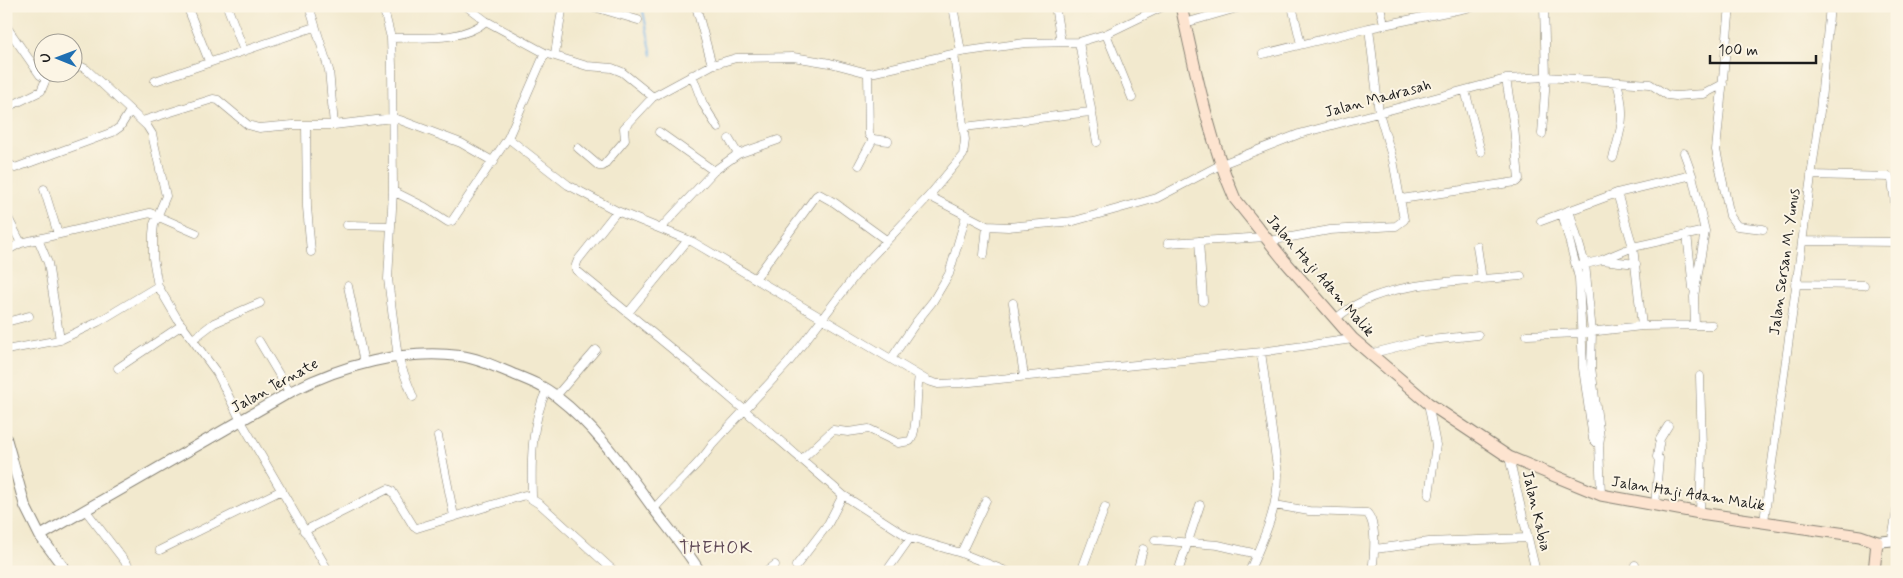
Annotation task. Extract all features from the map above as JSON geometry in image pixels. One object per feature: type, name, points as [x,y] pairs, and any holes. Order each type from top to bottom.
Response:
[{"type":"main road","name":"Jalan Haji Adam Malik","points":[[1181,6],[1222,164],[1235,199],[1353,339],[1428,403],[1509,456],[1601,495],[1655,506],[1860,536],[1877,542]]},
{"type":"main road","points":[[1874,572],[1877,542]]},
{"type":"street","points":[[187,6],[209,61]]},
{"type":"street","points":[[227,6],[244,51]]},
{"type":"street","points":[[309,6],[329,70],[334,125]]},
{"type":"street","points":[[383,6],[391,38],[393,118],[393,191],[388,278],[398,358],[413,398]]},
{"type":"street","points":[[555,54],[562,10],[567,6]]},
{"type":"street","points":[[591,6],[638,20]]},
{"type":"street","points":[[696,6],[712,65]]},
{"type":"street","points":[[654,509],[669,490],[707,454],[712,445],[745,411],[824,318],[840,294],[886,240],[929,196],[963,155],[965,148],[964,127],[953,6]]},
{"type":"street","points":[[1055,6],[1061,42]]},
{"type":"street","points":[[578,148],[599,166],[603,166],[625,140],[624,128],[653,98],[712,65],[736,58],[793,58],[830,63],[868,73],[958,53],[1025,43],[1079,42],[1106,34],[1164,6]]},
{"type":"street","points":[[1185,23],[1244,6]]},
{"type":"street","points":[[1292,6],[1301,44]]},
{"type":"street","points":[[1380,6],[1384,24]]},
{"type":"street","points":[[1264,54],[1384,24],[1476,6]]},
{"type":"street","points":[[1542,134],[1546,77],[1544,6]]},
{"type":"street","points":[[1730,6],[1716,150],[1730,216],[1737,226],[1763,229]]},
{"type":"street","name":"Jalan Sersan M. Yunus","points":[[1764,521],[1820,110],[1830,6]]},
{"type":"street","points":[[469,7],[486,21],[545,52],[587,66],[612,68],[622,72],[653,98]]},
{"type":"street","points":[[391,38],[465,33],[477,28],[486,21]]},
{"type":"street","points":[[6,26],[32,63]]},
{"type":"street","points":[[155,81],[209,61],[314,27]]},
{"type":"street","points":[[1168,243],[1267,239],[1330,230],[1400,225],[1404,220],[1401,199],[1394,160],[1380,113],[1369,28]]},
{"type":"street","points":[[1106,34],[1132,98]]},
{"type":"street","points":[[1079,42],[1090,112],[1097,142]]},
{"type":"street","points":[[393,191],[426,207],[450,222],[456,219],[508,138],[540,69],[545,52]]},
{"type":"street","points":[[82,67],[142,121],[152,134],[166,190],[165,203],[158,215],[153,234],[153,258],[158,286],[182,325],[217,373],[241,421],[329,572]]},
{"type":"street","points":[[868,73],[868,128],[873,139]]},
{"type":"street","points":[[692,75],[703,104],[718,128]]},
{"type":"street","name":"Jalan Madrasah","points":[[987,226],[1008,227],[1074,221],[1116,211],[1157,198],[1222,164],[1299,134],[1506,79],[1546,77],[1650,84],[1667,95],[1676,96],[1704,94],[1723,84]]},
{"type":"street","points":[[1401,199],[1516,182],[1519,179],[1517,145],[1506,79]]},
{"type":"street","points":[[6,108],[40,91],[44,82]]},
{"type":"street","points":[[1613,158],[1620,135],[1623,104],[1617,83]]},
{"type":"street","points":[[1465,90],[1481,152]]},
{"type":"street","points":[[142,121],[213,99],[218,100],[252,126],[259,128],[334,125],[393,118],[461,144],[494,162]]},
{"type":"street","points":[[6,162],[15,168],[113,132],[120,127],[130,111]]},
{"type":"street","points":[[964,127],[1090,112]]},
{"type":"street","points":[[306,125],[307,207],[311,252]]},
{"type":"street","points":[[659,132],[714,171]]},
{"type":"street","points":[[508,138],[568,185],[616,211],[688,240],[824,318],[919,376],[938,384],[1261,352],[1353,339]]},
{"type":"street","points":[[729,139],[738,154]]},
{"type":"street","points":[[873,139],[888,141]]},
{"type":"street","points":[[859,166],[873,139]]},
{"type":"street","points":[[661,228],[714,171],[738,154],[778,140]]},
{"type":"street","points":[[1684,153],[1692,175],[1705,231],[1694,297]]},
{"type":"street","points":[[1541,222],[1617,193],[1692,175]]},
{"type":"street","points":[[1811,175],[1889,177],[1895,180],[1897,218]]},
{"type":"street","points":[[44,189],[58,234]]},
{"type":"street","points":[[1617,193],[1633,247],[1642,326]]},
{"type":"street","points":[[755,279],[819,194],[835,202],[886,240]]},
{"type":"street","points":[[929,196],[987,226],[984,255]]},
{"type":"street","points":[[616,211],[575,267],[576,270],[843,495],[910,538],[961,553],[1008,572]]},
{"type":"street","points":[[1566,212],[1581,265],[1592,332],[1587,368]]},
{"type":"street","points":[[6,250],[21,243],[150,213],[158,215],[166,222],[196,232]]},
{"type":"street","points":[[6,214],[21,243]]},
{"type":"street","points":[[892,360],[917,320],[933,302],[948,274],[966,216]]},
{"type":"street","points":[[347,225],[390,226]]},
{"type":"street","points":[[1581,265],[1602,260],[1633,247],[1705,231]]},
{"type":"street","points":[[1687,234],[1695,325]]},
{"type":"street","points":[[38,239],[48,264],[60,340]]},
{"type":"street","points":[[628,314],[688,240]]},
{"type":"street","points":[[1199,241],[1203,301]]},
{"type":"street","points":[[1802,241],[1897,242]]},
{"type":"street","points":[[1477,246],[1482,280]]},
{"type":"street","points":[[1602,260],[1636,264]]},
{"type":"street","points":[[1581,265],[1580,333],[1587,368],[1593,439],[1599,445],[1601,495]]},
{"type":"street","points":[[1336,319],[1357,302],[1403,288],[1450,281],[1521,276]]},
{"type":"street","points":[[1796,284],[1864,285]]},
{"type":"street","points":[[6,350],[60,340],[98,322],[158,286]]},
{"type":"street","points":[[348,286],[364,363]]},
{"type":"street","points":[[193,339],[214,323],[260,303]]},
{"type":"street","points":[[1013,303],[1024,376]]},
{"type":"street","points":[[6,322],[29,316]]},
{"type":"street","points":[[1527,335],[1580,333],[1642,326],[1712,324]]},
{"type":"street","points":[[118,368],[182,325]]},
{"type":"street","points":[[1369,354],[1421,341],[1478,335]]},
{"type":"street","points":[[259,341],[290,393]]},
{"type":"street","points":[[556,396],[596,350]]},
{"type":"street","points":[[1249,572],[1275,506],[1278,474],[1261,352]]},
{"type":"street","name":"Jalan Ternate","points":[[40,536],[290,393],[332,372],[364,363],[431,355],[475,359],[547,389],[556,396],[612,451],[700,572]]},
{"type":"street","points":[[801,460],[833,430],[872,430],[898,442],[910,441],[914,433],[915,397],[919,376]]},
{"type":"street","points":[[1700,376],[1702,449],[1700,513]]},
{"type":"street","points":[[532,497],[532,460],[536,419],[547,389]]},
{"type":"street","points":[[1428,403],[1436,445],[1429,495]]},
{"type":"street","points":[[1655,506],[1659,458],[1657,446],[1668,426]]},
{"type":"street","points":[[438,436],[454,516]]},
{"type":"street","points":[[6,438],[25,506],[40,536],[66,572]]},
{"type":"street","name":"Jalan Kabia","points":[[1509,456],[1536,572]]},
{"type":"street","points":[[304,531],[388,489],[392,490],[415,528],[518,496],[532,497],[614,572]]},
{"type":"street","points":[[160,550],[282,490]]},
{"type":"street","points":[[796,566],[828,524],[843,495]]},
{"type":"street","points":[[961,553],[986,500]]},
{"type":"street","points":[[1178,572],[1200,505]]},
{"type":"street","points":[[1275,506],[1310,511],[1367,513],[1372,524],[1375,549],[1372,572]]},
{"type":"street","points":[[1081,572],[1105,507]]},
{"type":"street","points":[[86,511],[134,572]]},
{"type":"street","points":[[1877,542],[1894,540],[1897,511]]},
{"type":"street","points":[[886,572],[910,538]]},
{"type":"street","points":[[1375,549],[1429,542],[1527,538]]},
{"type":"street","points":[[1155,540],[1189,542],[1257,554]]},
{"type":"street","points":[[1137,572],[1144,549]]},
{"type":"street","points":[[766,572],[775,565]]},
{"type":"waterway","points":[[642,6],[652,55]]},
{"type":"district","name":"THEHOK","points":[[716,548]]}]
